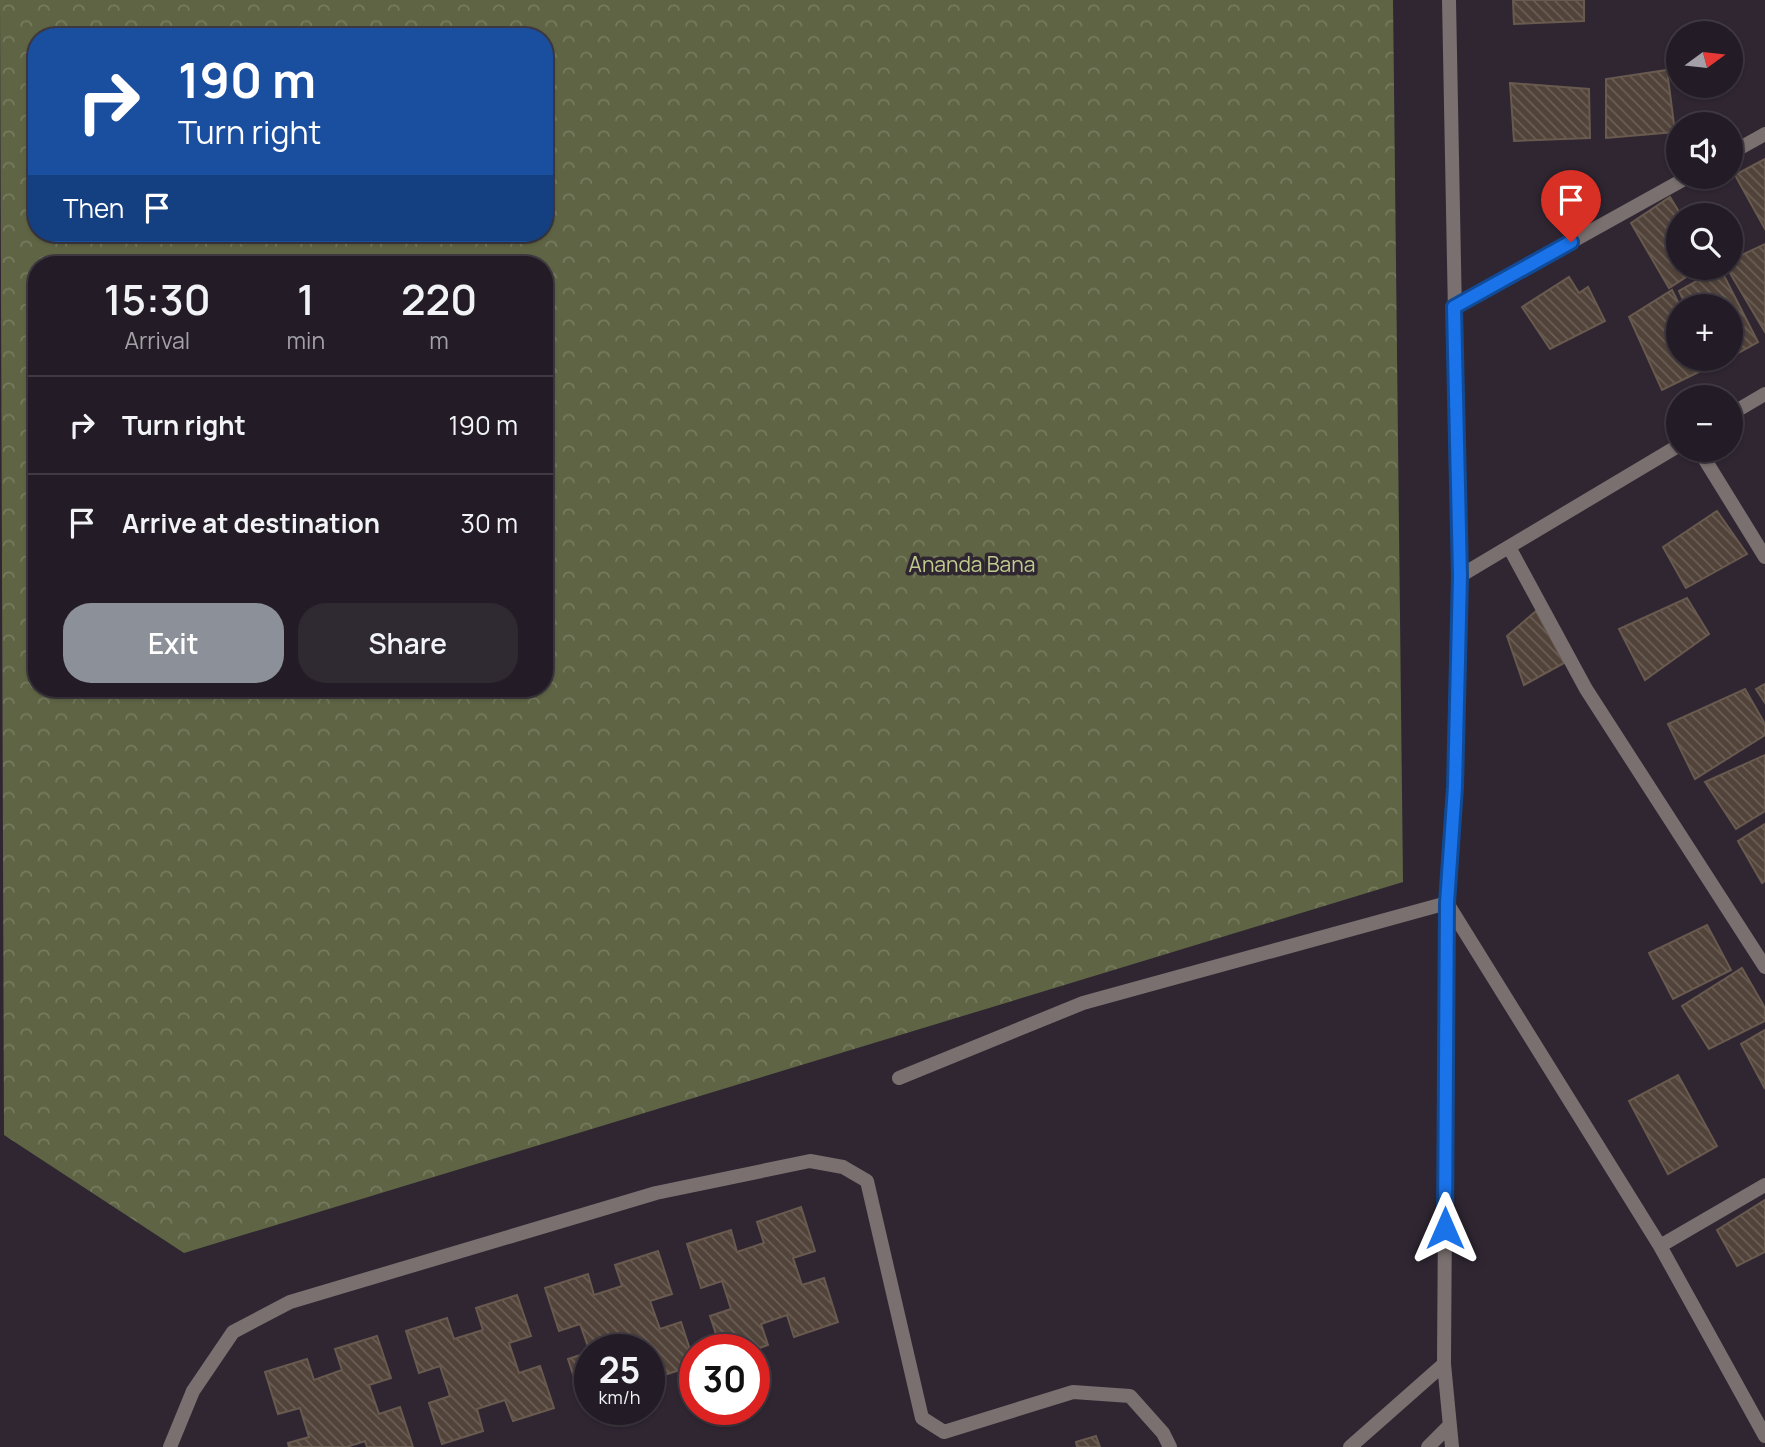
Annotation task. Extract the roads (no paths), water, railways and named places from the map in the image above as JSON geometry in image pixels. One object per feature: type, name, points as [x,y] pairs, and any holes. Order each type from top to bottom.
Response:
[{"type":"street","points":[[1449,0],[1460,576],[1455,787],[1447,903],[1444,1364],[1452,1447]]},
{"type":"street","points":[[1743,146],[1765,134]]},
{"type":"street","points":[[1454,307],[1666,189]]},
{"type":"street","points":[[1743,407],[1765,394]]},
{"type":"street","points":[[1460,576],[1666,453]]},
{"type":"street","points":[[1706,462],[1765,557]]},
{"type":"street","points":[[1509,547],[1586,689],[1765,967]]},
{"type":"street","points":[[899,1078],[1083,1003],[1447,903]]},
{"type":"street","points":[[1447,903],[1660,1246],[1765,1438]]},
{"type":"street","points":[[170,1447],[193,1391],[233,1332],[290,1302],[656,1193],[810,1161],[843,1167],[867,1181],[922,1418],[944,1432],[1073,1392],[1130,1396],[1163,1433],[1170,1447]]},
{"type":"street","points":[[1660,1246],[1765,1185]]},
{"type":"street","points":[[1350,1447],[1444,1364]]},
{"type":"street","points":[[1428,1447],[1450,1425]]},
{"type":"park label","name":"Ananda Bana","points":[[972,565]]}]
